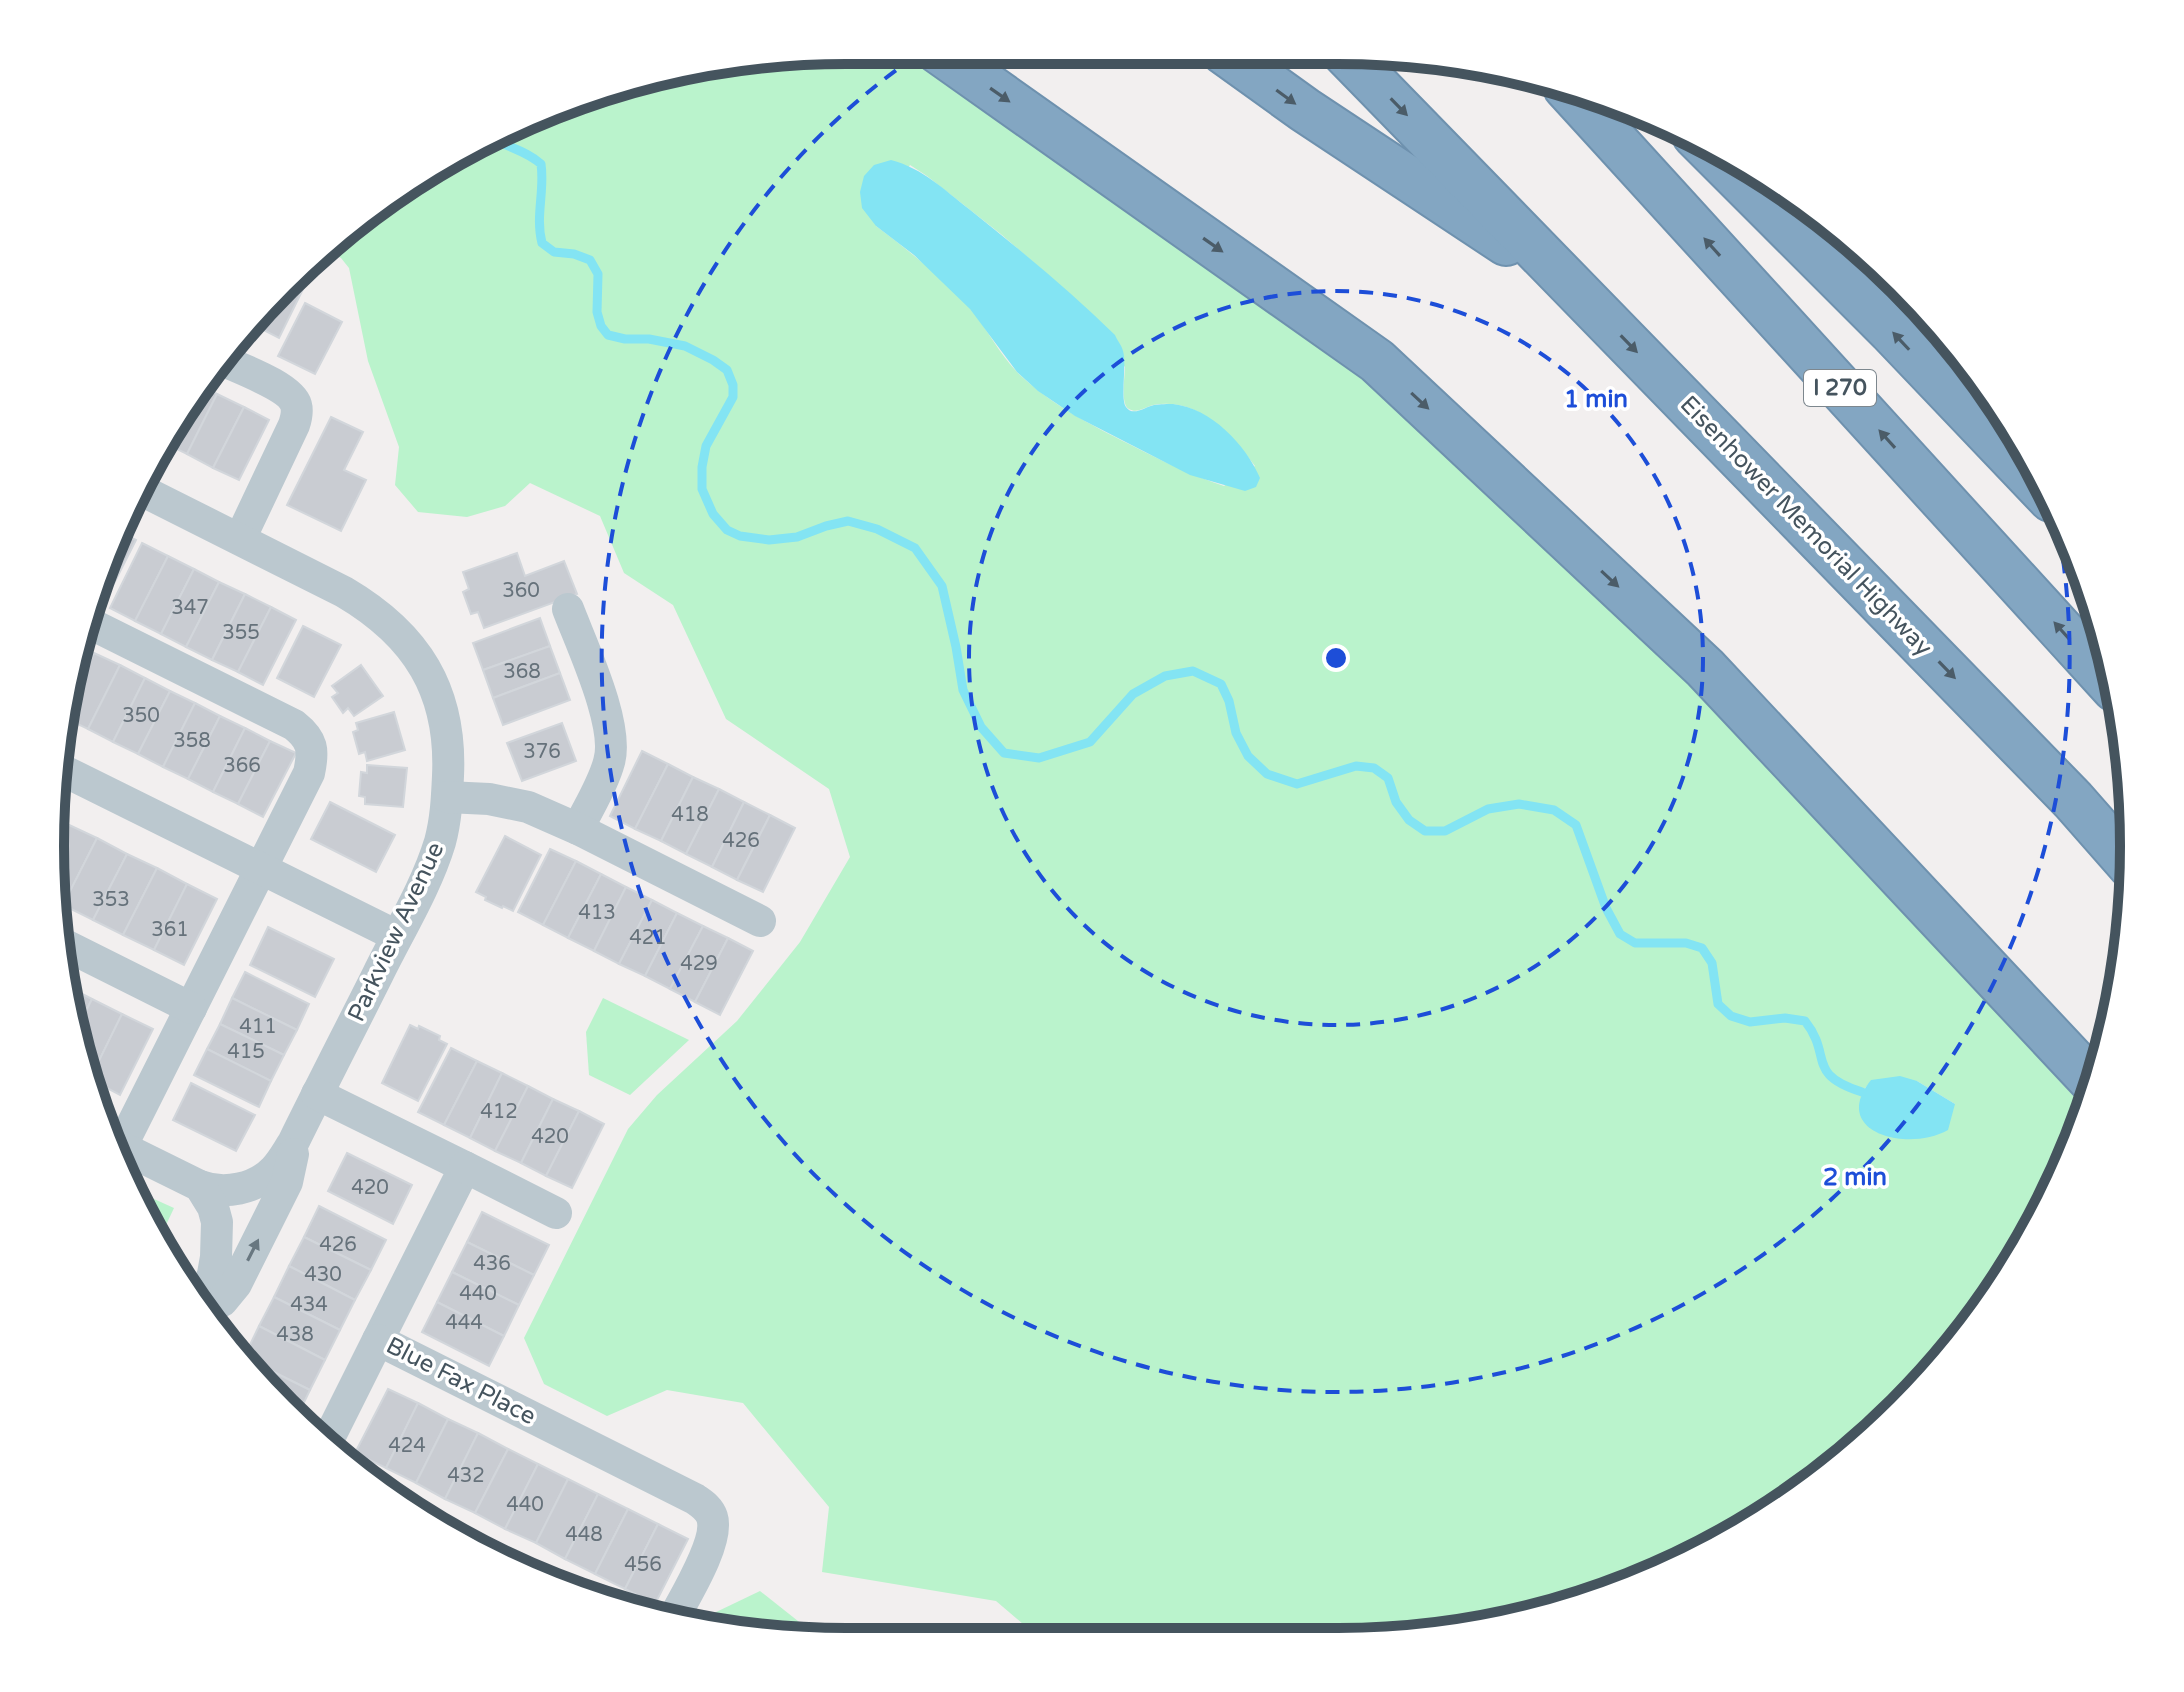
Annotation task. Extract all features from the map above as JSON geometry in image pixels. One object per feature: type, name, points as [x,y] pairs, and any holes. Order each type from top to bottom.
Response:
[{"type":"highway","points":[[957,64],[1377,361],[1705,668],[2085,1074]]},
{"type":"highway","points":[[1241,64],[1305,110],[1574,288]]},
{"type":"highway","name":"Eisenhower Memorial Highway","points":[[1356,65],[2073,800],[2120,853]]},
{"type":"highway","name":"I 270","points":[[1581,104],[2100,673]]},
{"type":"highway","points":[[1729,169],[1891,331],[2023,469]]},
{"type":"street","points":[[231,364],[290,395],[296,404],[297,415],[240,539]]},
{"type":"street","name":"Parkview Avenue","points":[[148,494],[367,606],[389,623],[410,646],[438,694],[445,717],[449,756],[445,820],[432,863],[293,1143],[293,1163],[287,1182],[236,1284],[222,1301],[213,1304]]},
{"type":"street","points":[[568,609],[603,703],[612,739],[609,763],[578,829]]},
{"type":"street","points":[[96,627],[294,725],[305,733],[311,745],[312,759],[309,773],[122,1138]]},
{"type":"street","points":[[68,773],[397,936]]},
{"type":"street","points":[[447,797],[489,799],[518,804],[547,814],[760,921]]},
{"type":"street","points":[[71,948],[191,1008]]},
{"type":"street","points":[[317,1094],[556,1213]]},
{"type":"street","points":[[126,1149],[200,1186],[223,1190],[251,1185],[273,1171],[293,1143]]},
{"type":"street","name":"Blue Fax Place","points":[[465,1167],[378,1340],[706,1506],[712,1517],[711,1544],[678,1609]]},
{"type":"street","points":[[200,1186],[213,1207],[217,1222],[218,1238],[208,1296]]},
{"type":"street","points":[[331,1435],[378,1340]]},
{"type":"green space","points":[[846,64],[925,64],[1217,263],[1411,415],[1689,680],[1990,1003],[2077,1100],[2039,1192],[2015,1237],[1988,1280],[1926,1362],[1854,1434],[1814,1466],[1729,1523],[1684,1547],[1589,1586],[1540,1601],[1491,1613],[1389,1626],[1028,1628],[996,1601],[822,1572],[829,1507],[743,1403],[667,1390],[607,1416],[544,1384],[524,1338],[628,1129],[657,1095],[737,1021],[800,942],[850,857],[829,789],[726,719],[673,605],[624,573],[600,516],[530,483],[505,506],[467,517],[418,512],[395,485],[399,447],[368,361],[349,268],[334,255],[412,196],[455,169],[500,145],[595,106],[693,79],[744,71]],"holes":[[[910,165],[1055,281],[1125,367],[1124,396],[1129,409],[1169,404],[1199,412],[1224,430],[1255,466],[1224,486],[1212,482],[1100,429],[1032,386],[1013,367],[976,315],[958,296],[876,226]],[[1871,1081],[1917,1081],[1955,1104],[1860,1106],[1862,1092]]]},
{"type":"green space","points":[[603,998],[689,1040],[630,1095],[589,1075],[586,1032]]},
{"type":"green space","points":[[147,1196],[174,1208],[164,1228]]},
{"type":"green space","points":[[760,1591],[803,1625],[744,1621],[712,1614]]},
{"type":"water","points":[[891,160],[923,174],[942,187],[1044,270],[1115,335],[1123,351],[1124,403],[1129,410],[1173,404],[1214,420],[1246,453],[1260,478],[1256,487],[1245,491],[1190,475],[1075,416],[1038,391],[1017,372],[970,309],[914,255],[876,226],[862,208],[860,192],[864,176],[874,165]]},
{"type":"water","points":[[1900,1076],[1917,1081],[1955,1104],[1948,1130],[1931,1137],[1895,1138],[1866,1125],[1860,1113],[1861,1098],[1871,1080]]},
{"type":"building","points":[[308,279],[279,338],[260,328]]},
{"type":"building","points":[[305,303],[342,322],[315,374],[278,356]]},
{"type":"building","points":[[211,391],[217,394],[187,454],[174,448]]},
{"type":"building","points":[[217,394],[244,407],[213,468],[187,454]]},
{"type":"building","points":[[244,407],[269,420],[239,480],[213,468]]},
{"type":"building","points":[[331,417],[363,432],[344,470],[366,480],[341,531],[287,505]]},
{"type":"building","points":[[129,536],[136,540],[103,605],[124,547]]},
{"type":"building","points":[[142,543],[168,556],[135,621],[110,608]]},
{"type":"building","points":[[517,553],[525,576],[564,561],[577,594],[484,628],[478,612],[471,614],[463,592],[469,589],[463,572]]},
{"type":"building","points":[[168,556],[194,569],[161,634],[135,621]]},
{"type":"building","points":[[194,569],[219,582],[186,647],[161,634]]},
{"type":"building","points":[[219,582],[245,594],[212,660],[186,647]]},
{"type":"building","points":[[245,594],[271,607],[238,672],[212,660]]},
{"type":"building","points":[[271,607],[296,620],[263,685],[238,672]]},
{"type":"building","points":[[540,618],[550,646],[483,670],[473,643]]},
{"type":"building","points":[[303,626],[341,645],[314,697],[277,678]]},
{"type":"building","points":[[550,646],[560,673],[493,698],[483,670]]},
{"type":"building","points":[[94,653],[120,665],[88,729],[74,723],[83,675]]},
{"type":"building","points":[[120,665],[145,678],[113,742],[88,729]]},
{"type":"building","points":[[361,665],[383,696],[354,716],[348,708],[343,713],[332,697],[338,693],[332,686]]},
{"type":"building","points":[[560,673],[570,700],[503,725],[493,698]]},
{"type":"building","points":[[145,678],[170,691],[138,754],[113,742]]},
{"type":"building","points":[[170,691],[195,703],[163,767],[138,754]]},
{"type":"building","points":[[195,703],[220,716],[188,779],[163,767]]},
{"type":"building","points":[[394,712],[405,750],[367,761],[365,752],[359,754],[353,732],[358,730],[356,723]]},
{"type":"building","points":[[220,716],[245,728],[213,792],[188,779]]},
{"type":"building","points":[[562,723],[576,761],[522,781],[507,743]]},
{"type":"building","points":[[245,728],[270,741],[238,804],[213,792]]},
{"type":"building","points":[[270,741],[296,753],[263,817],[238,804]]},
{"type":"building","points":[[642,751],[668,764],[635,829],[610,816]]},
{"type":"building","points":[[668,764],[693,777],[661,841],[635,829]]},
{"type":"building","points":[[367,765],[407,768],[403,807],[365,804],[365,797],[359,796],[361,772],[367,773]]},
{"type":"building","points":[[693,777],[719,789],[686,854],[661,841]]},
{"type":"building","points":[[719,789],[744,802],[712,867],[686,854]]},
{"type":"building","points":[[330,802],[395,835],[376,872],[311,839]]},
{"type":"building","points":[[744,802],[770,815],[737,880],[712,867]]},
{"type":"building","points":[[770,815],[795,828],[763,892],[737,880]]},
{"type":"building","points":[[67,824],[97,838],[66,899],[64,846]]},
{"type":"building","points":[[505,836],[541,855],[513,911],[485,900],[486,897],[476,892]]},
{"type":"building","points":[[97,838],[127,854],[93,920],[67,907],[66,899]]},
{"type":"building","points":[[550,849],[576,861],[543,925],[518,912]]},
{"type":"building","points":[[127,854],[157,868],[123,935],[93,920]]},
{"type":"building","points":[[576,861],[601,874],[568,938],[543,925]]},
{"type":"building","points":[[157,868],[187,884],[154,950],[123,935]]},
{"type":"building","points":[[601,874],[626,887],[594,951],[568,938]]},
{"type":"building","points":[[187,884],[217,899],[184,965],[154,950]]},
{"type":"building","points":[[626,887],[652,900],[619,964],[594,951]]},
{"type":"building","points":[[652,900],[677,913],[645,976],[619,964]]},
{"type":"building","points":[[677,913],[703,926],[670,989],[645,976]]},
{"type":"building","points":[[703,926],[728,938],[695,1002],[670,989]]},
{"type":"building","points":[[268,927],[334,959],[315,997],[250,965]]},
{"type":"building","points":[[728,938],[753,951],[720,1015],[695,1002]]},
{"type":"building","points":[[245,972],[309,1004],[297,1030],[232,998]]},
{"type":"building","points":[[78,992],[92,999],[83,1016]]},
{"type":"building","points":[[232,998],[297,1030],[284,1055],[220,1024]]},
{"type":"building","points":[[92,999],[122,1014],[96,1066],[91,1048],[83,1016]]},
{"type":"building","points":[[122,1014],[153,1029],[120,1095],[103,1086],[96,1066]]},
{"type":"building","points":[[220,1024],[284,1055],[271,1081],[207,1049]]},
{"type":"building","points":[[410,1025],[440,1036],[439,1040],[447,1044],[418,1101],[382,1083]]},
{"type":"building","points":[[451,1048],[477,1061],[444,1125],[418,1112]]},
{"type":"building","points":[[207,1049],[271,1081],[259,1107],[194,1075]]},
{"type":"building","points":[[477,1061],[502,1073],[470,1138],[444,1125]]},
{"type":"building","points":[[502,1073],[528,1086],[495,1151],[470,1138]]},
{"type":"building","points":[[191,1083],[255,1115],[236,1151],[173,1120]]},
{"type":"building","points":[[528,1086],[553,1099],[521,1163],[495,1151]]},
{"type":"building","points":[[553,1099],[579,1111],[546,1176],[521,1163]]},
{"type":"building","points":[[579,1111],[604,1124],[572,1188],[546,1176]]},
{"type":"building","points":[[347,1153],[412,1185],[393,1224],[328,1191]]},
{"type":"building","points":[[319,1206],[386,1240],[371,1270],[304,1237]]},
{"type":"building","points":[[482,1212],[549,1245],[534,1275],[467,1242]]},
{"type":"building","points":[[304,1237],[371,1270],[355,1300],[289,1266]]},
{"type":"building","points":[[467,1242],[534,1275],[519,1305],[452,1272]]},
{"type":"building","points":[[289,1266],[355,1300],[340,1330],[274,1297]]},
{"type":"building","points":[[452,1272],[519,1305],[504,1336],[437,1302]]},
{"type":"building","points":[[274,1297],[340,1330],[325,1360],[259,1326]]},
{"type":"building","points":[[437,1302],[504,1336],[489,1366],[422,1332]]},
{"type":"building","points":[[259,1326],[325,1360],[310,1390],[262,1366],[248,1349]]},
{"type":"building","points":[[262,1366],[310,1390],[302,1407]]},
{"type":"building","points":[[388,1389],[418,1403],[386,1468],[355,1453]]},
{"type":"building","points":[[418,1403],[448,1419],[416,1483],[386,1468]]},
{"type":"building","points":[[448,1419],[478,1433],[445,1499],[416,1483]]},
{"type":"building","points":[[478,1433],[508,1449],[475,1513],[445,1499]]},
{"type":"building","points":[[508,1449],[538,1464],[505,1529],[475,1513]]},
{"type":"building","points":[[538,1464],[568,1479],[536,1543],[505,1529]]},
{"type":"building","points":[[568,1479],[598,1494],[565,1559],[536,1543]]},
{"type":"building","points":[[598,1494],[628,1509],[595,1574],[565,1559]]},
{"type":"building","points":[[628,1509],[658,1524],[625,1589],[595,1574]]},
{"type":"building","points":[[658,1524],[688,1539],[655,1604],[625,1589]]},
{"type":"waterway","points":[[503,143],[541,164],[539,223],[542,243],[554,252],[590,260],[598,274],[597,312],[601,326],[608,335],[685,346],[727,370],[733,385],[733,397],[706,446],[702,467],[702,489],[713,514],[727,530],[740,536],[769,540],[797,537],[848,521],[877,529],[915,548],[942,586],[963,690],[981,727],[1004,753],[1039,758],[1090,742],[1133,694],[1165,676],[1193,671],[1221,684],[1229,701],[1236,733],[1248,756],[1267,774],[1297,784],[1356,766],[1374,768],[1388,778],[1396,802],[1409,820],[1425,831],[1445,831],[1488,809],[1519,804],[1554,810],[1576,825],[1606,908],[1620,934],[1635,943],[1686,943],[1702,948],[1712,963],[1718,1004],[1731,1016],[1750,1022],[1785,1018],[1805,1021],[1818,1044],[1826,1071],[1844,1085],[1862,1092]]}]
